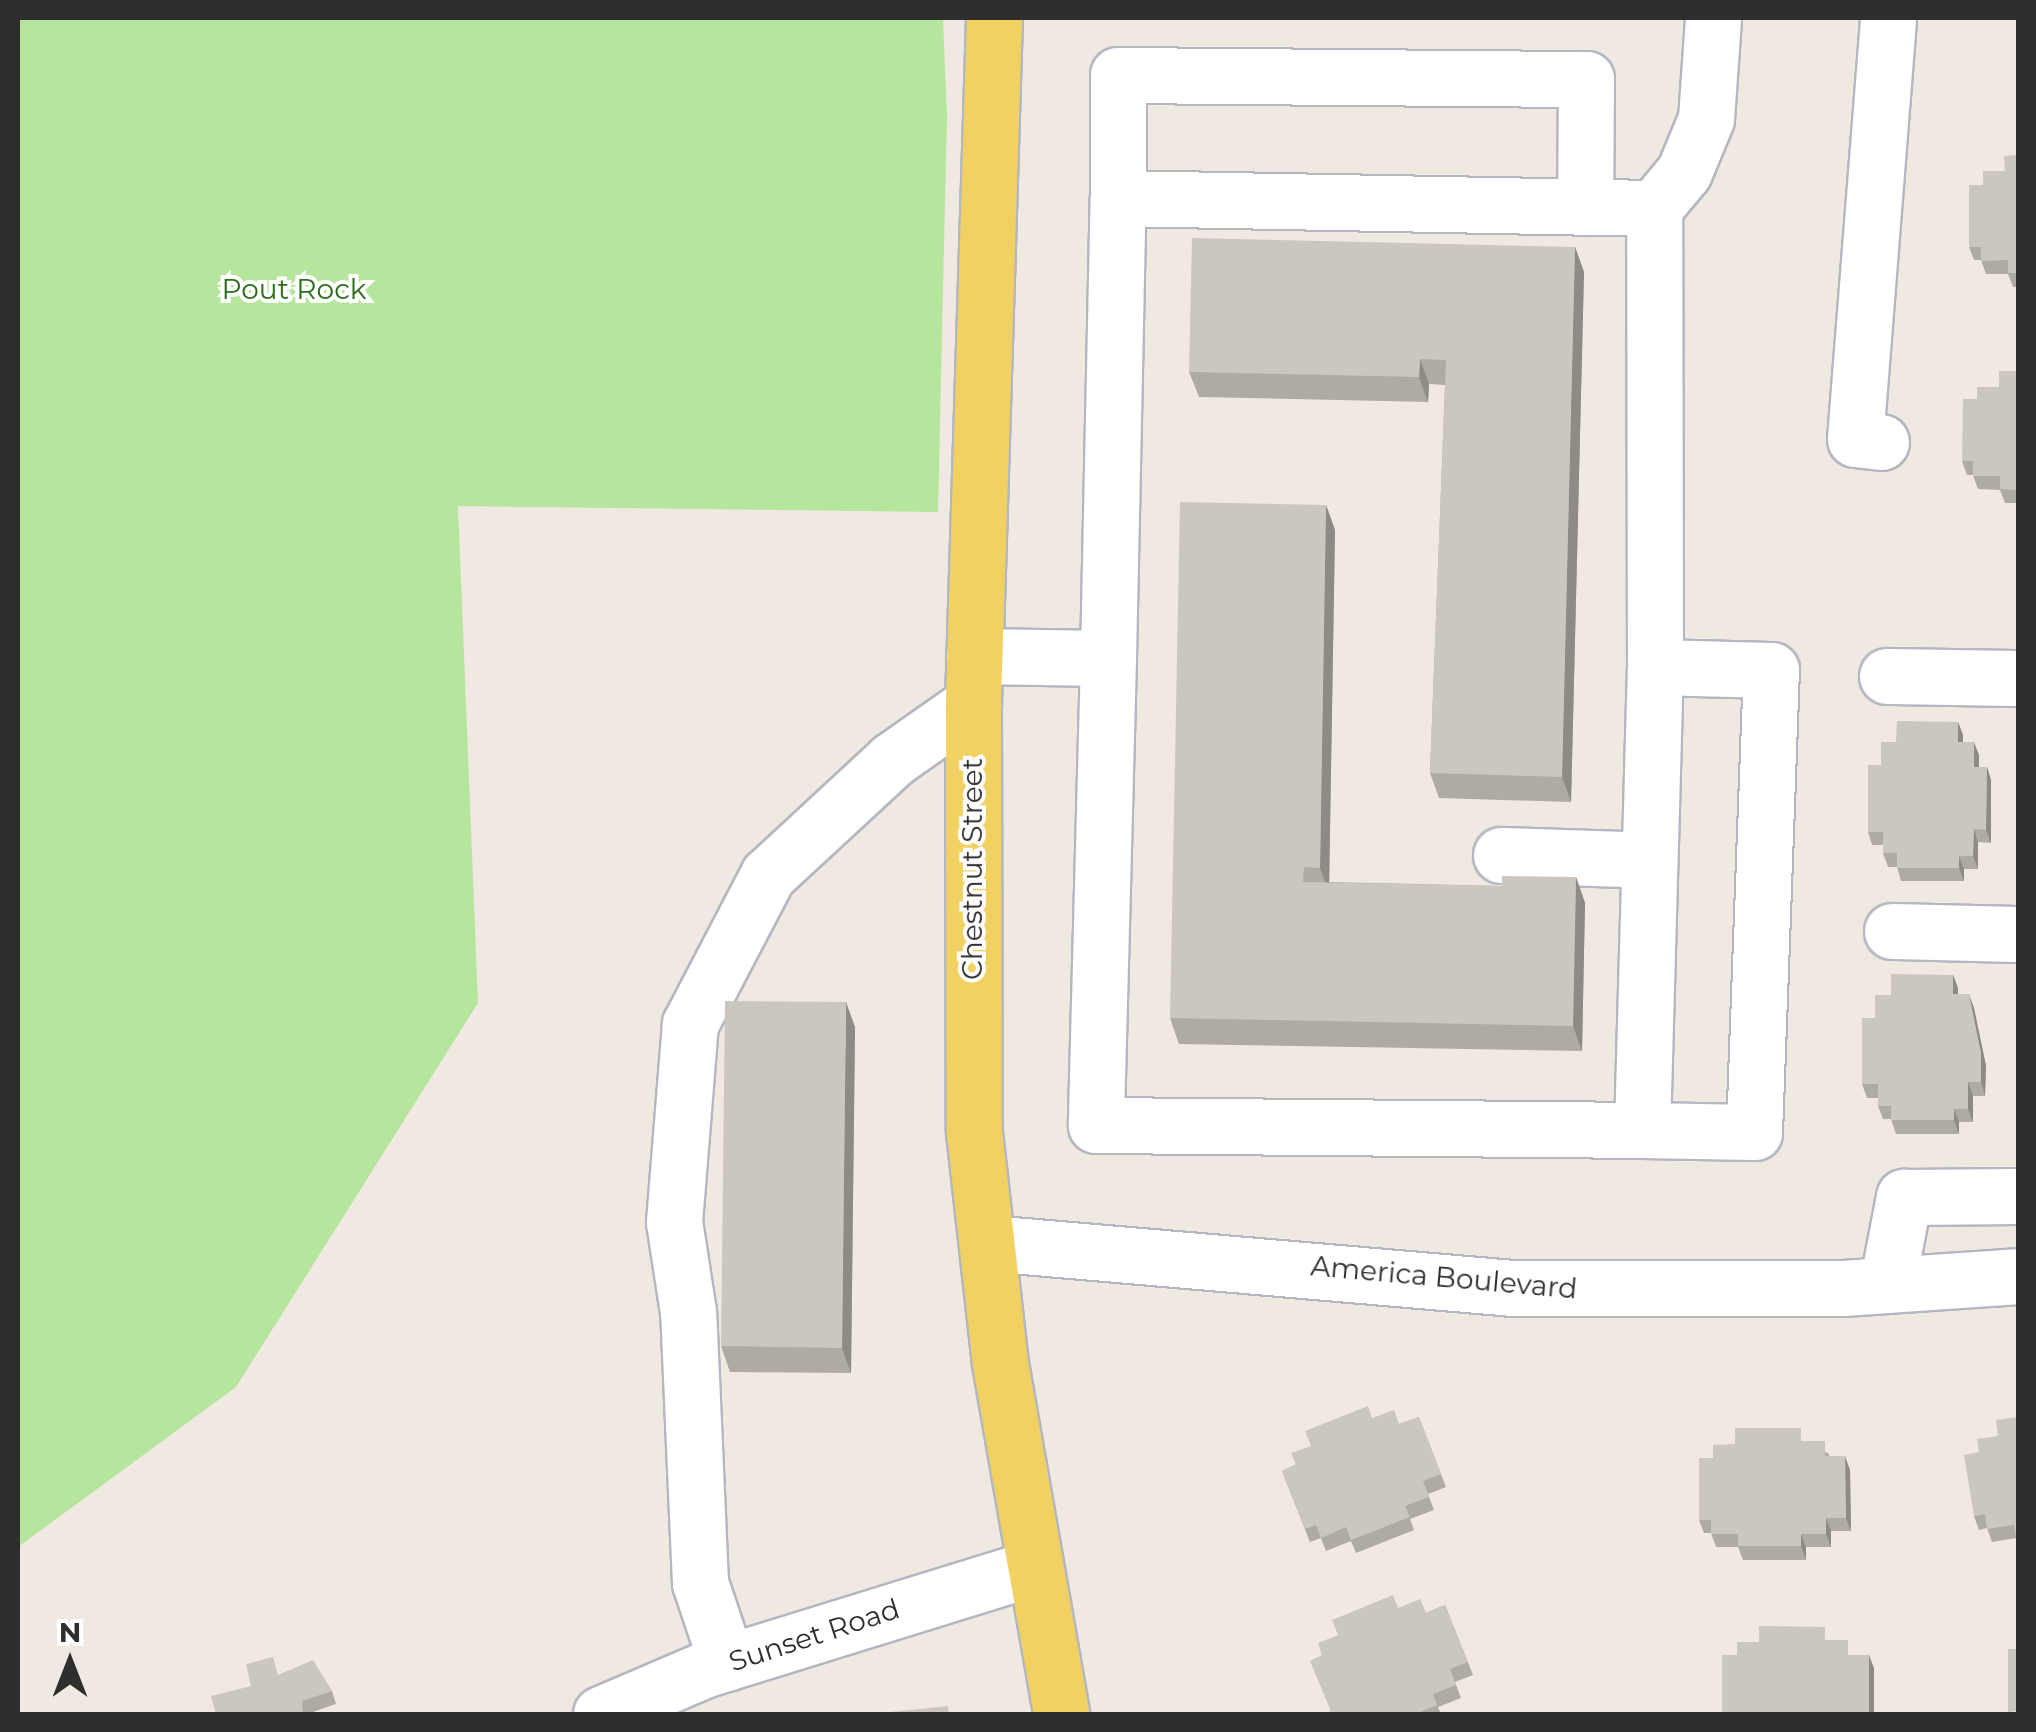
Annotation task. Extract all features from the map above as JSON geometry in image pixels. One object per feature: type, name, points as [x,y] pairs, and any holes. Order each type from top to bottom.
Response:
[{"type":"main road","name":"Chestnut Street","points":[[994,18],[974,679],[974,1132],[1033,1568],[1061,1714]]},
{"type":"street","points":[[1642,1130],[1655,667],[1654,208],[1684,172],[1706,119],[1713,18]]},
{"type":"street","points":[[1880,442],[1855,439],[1888,18]]},
{"type":"street","points":[[1586,207],[1586,80],[1118,76],[1096,1125],[1754,1132],[1771,670],[1655,667]]},
{"type":"street","points":[[1118,198],[1654,208]]},
{"type":"street","points":[[727,1662],[700,1583],[688,1312],[674,1222],[690,1024],[768,876],[974,679],[1108,658]]},
{"type":"street","points":[[1887,676],[2018,678]]},
{"type":"street","points":[[1502,855],[1649,860]]},
{"type":"street","points":[[1892,931],[2018,934]]},
{"type":"street","points":[[1887,1285],[1904,1197],[2018,1196]]},
{"type":"street","name":"America Boulevard","points":[[989,1244],[1513,1288],[1887,1285],[2018,1276]]},
{"type":"street","name":"Sunset Road","points":[[601,1714],[727,1662],[1033,1568]]},
{"type":"green space","name":"Pout Rock","points":[[18,18],[943,18],[947,115],[938,512],[458,506],[478,1003],[236,1387],[18,1547]]},
{"type":"building","points":[[2018,155],[2018,273],[2008,273],[2008,260],[1981,261],[1981,247],[1969,247],[1969,185],[1983,185],[1983,171],[2005,171],[2004,156]]},
{"type":"building","points":[[1192,238],[1575,247],[1562,777],[1430,773],[1446,360],[1420,359],[1419,377],[1189,372]]},
{"type":"building","points":[[1999,371],[2018,371],[2018,490],[2000,489],[2000,476],[1973,476],[1973,461],[1962,461],[1963,399],[1977,399],[1977,387],[1999,387]]},
{"type":"building","points":[[1180,502],[1326,505],[1320,868],[1304,867],[1303,882],[1502,886],[1502,876],[1576,877],[1573,1026],[1170,1018]]},
{"type":"building","points":[[1897,721],[1958,722],[1958,742],[1974,742],[1974,767],[1987,767],[1986,830],[1974,829],[1973,856],[1959,856],[1959,868],[1897,868],[1897,853],[1883,853],[1883,832],[1868,832],[1868,765],[1881,765],[1881,742],[1896,742]]},
{"type":"building","points":[[1891,974],[1953,975],[1953,994],[1969,994],[1981,1053],[1981,1082],[1968,1082],[1968,1109],[1954,1109],[1954,1120],[1891,1120],[1891,1106],[1878,1106],[1878,1084],[1862,1084],[1862,1018],[1875,1018],[1875,995],[1891,995]]},
{"type":"building","points":[[725,1001],[846,1002],[842,1348],[721,1346]]},
{"type":"building","points":[[1368,1406],[1372,1418],[1394,1410],[1399,1424],[1419,1417],[1441,1474],[1423,1481],[1429,1497],[1405,1506],[1410,1517],[1351,1540],[1346,1527],[1321,1538],[1316,1525],[1305,1529],[1282,1471],[1296,1465],[1291,1453],[1311,1446],[1305,1431]]},
{"type":"building","points":[[2018,1417],[2016,1537],[2014,1525],[1987,1529],[1985,1514],[1974,1516],[1964,1455],[1979,1452],[1977,1439],[1998,1436],[1996,1420]]},
{"type":"building","points":[[1735,1428],[1801,1428],[1801,1441],[1825,1441],[1825,1456],[1845,1456],[1846,1518],[1826,1518],[1826,1534],[1801,1534],[1801,1546],[1738,1546],[1738,1534],[1711,1534],[1711,1520],[1699,1520],[1699,1458],[1713,1458],[1713,1445],[1735,1444]]},
{"type":"building","points":[[1393,1595],[1398,1608],[1420,1599],[1426,1613],[1445,1605],[1468,1662],[1450,1669],[1456,1685],[1433,1694],[1437,1705],[1415,1714],[1332,1714],[1310,1661],[1322,1655],[1318,1643],[1338,1635],[1332,1620]]},
{"type":"building","points":[[1759,1626],[1825,1627],[1825,1640],[1848,1640],[1848,1655],[1869,1655],[1869,1714],[1722,1714],[1722,1655],[1737,1655],[1737,1642],[1759,1642]]},
{"type":"building","points":[[2008,1649],[2018,1649],[2018,1711],[2008,1712]]},
{"type":"building","points":[[273,1657],[278,1675],[313,1660],[332,1691],[302,1701],[303,1714],[216,1714],[211,1696],[251,1686],[246,1664]]},
{"type":"building","points":[[948,1706],[949,1714],[881,1714],[881,1713]]}]
